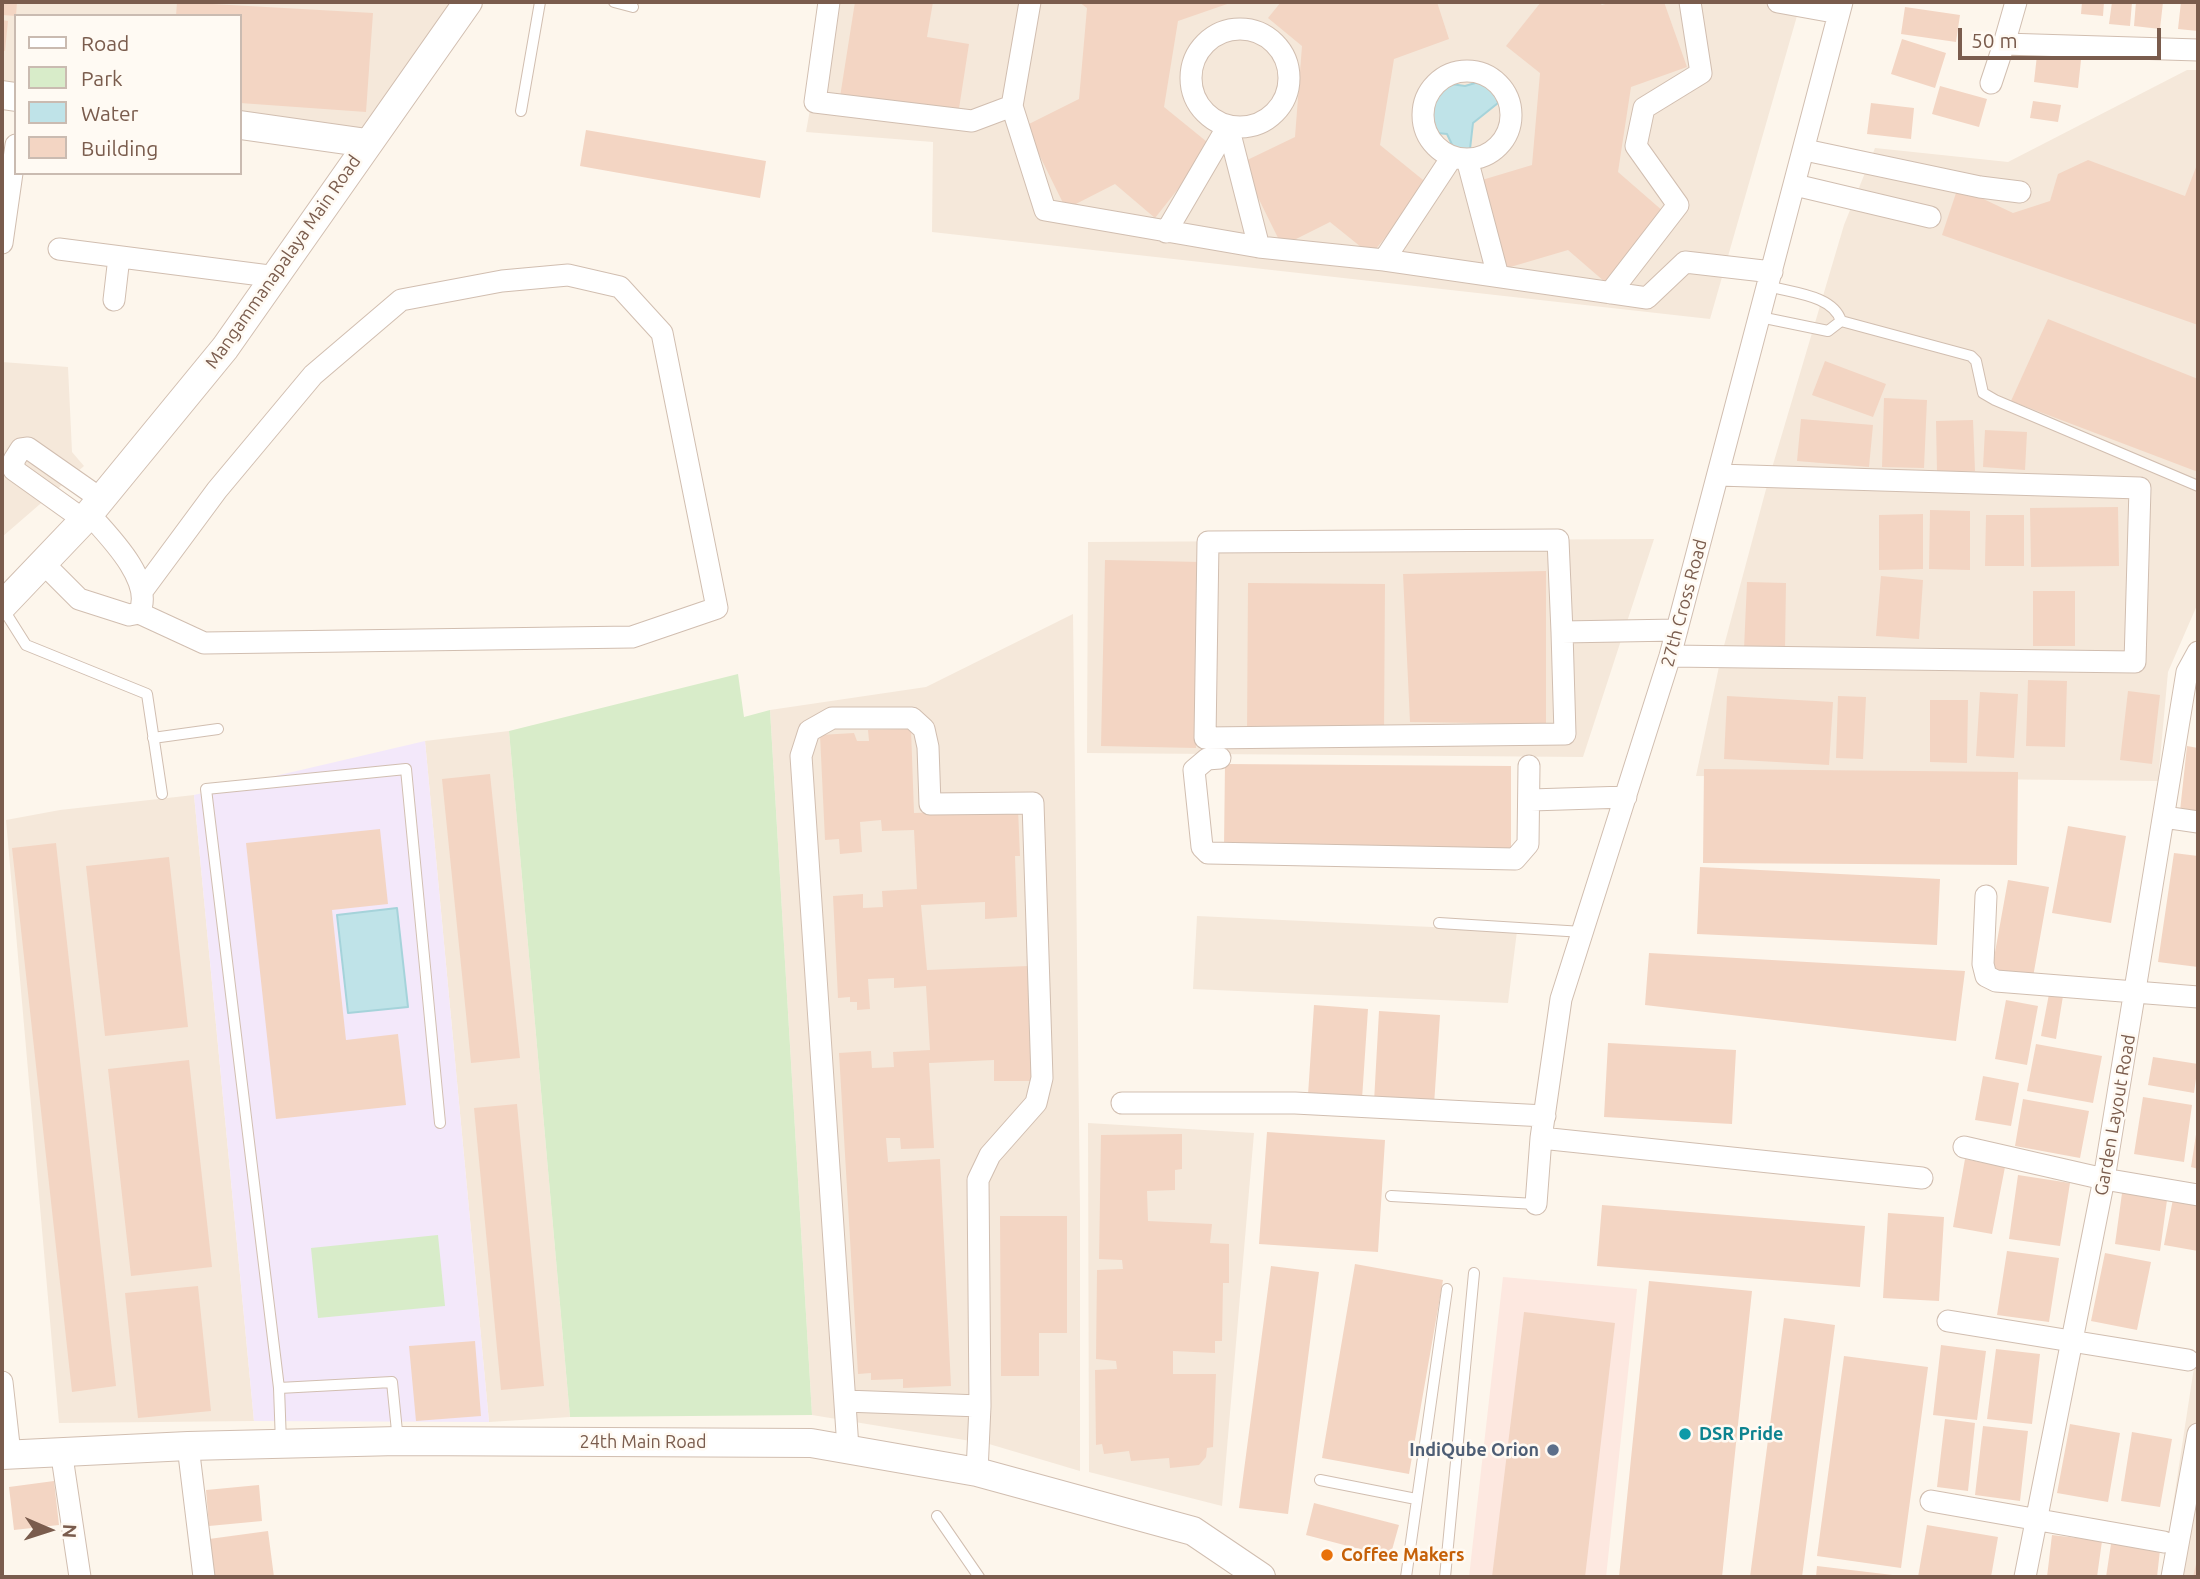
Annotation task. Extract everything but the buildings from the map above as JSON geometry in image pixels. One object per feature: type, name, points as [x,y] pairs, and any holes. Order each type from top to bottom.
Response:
[{"type":"street","points":[[830,2],[815,102],[972,121],[1012,106]]},
{"type":"street","points":[[1030,2],[1012,106],[1045,210],[1259,247],[1384,260],[1647,298],[1685,262],[1770,279]]},
{"type":"street","points":[[1610,293],[1678,205],[1636,146],[1644,108],[1701,73],[1690,2]]},
{"type":"street","points":[[1778,2],[1841,8]]},
{"type":"street","points":[[1991,83],[2016,2]]},
{"type":"street","name":"Mangammanapalaya Main Road","points":[[2,606],[92,511],[225,348],[277,277],[458,7]]},
{"type":"street","name":"27th Cross Road","points":[[1536,1204],[1541,1138],[1562,999],[1670,656],[1841,8]]},
{"type":"street","points":[[1239,28],[1255,30],[1269,37],[1285,57],[1290,82],[1285,99],[1276,113],[1262,123],[1245,127],[1228,126],[1214,120],[1194,96],[1193,64],[1200,50],[1217,35],[1239,28]]},
{"type":"street","points":[[2004,44],[2198,50]]},
{"type":"street","points":[[242,125],[367,143]]},
{"type":"street","points":[[1166,232],[1228,126]]},
{"type":"street","points":[[1228,126],[1259,247]]},
{"type":"street","points":[[1805,150],[1889,169],[2020,192]]},
{"type":"street","points":[[1384,260],[1460,158],[1497,276]]},
{"type":"street","points":[[2,243],[14,159]]},
{"type":"street","points":[[1879,205],[1889,169]]},
{"type":"street","points":[[1795,185],[1930,217]]},
{"type":"street","points":[[59,249],[277,277]]},
{"type":"street","points":[[114,300],[118,257]]},
{"type":"street","points":[[43,563],[79,599],[129,615],[139,613],[204,643],[632,637],[717,608],[662,333],[620,287],[568,275],[502,281],[401,300],[313,375],[217,490],[143,590]]},
{"type":"street","points":[[1670,656],[2135,662],[2140,488],[1718,475]]},
{"type":"street","points":[[92,511],[120,548],[143,590],[145,602],[139,613]]},
{"type":"street","points":[[1558,540],[1562,632],[1564,734],[1205,738],[1208,542],[1558,540]]},
{"type":"street","points":[[1562,632],[1677,630]]},
{"type":"street","name":"Garden Layout Road","points":[[2025,1577],[2104,1179],[2187,673],[2197,658]]},
{"type":"street","points":[[848,1448],[801,756],[809,731],[832,719],[912,718],[924,729],[928,747],[930,804],[1033,803],[1042,1078],[1036,1104],[990,1155],[978,1181],[980,1406],[977,1472]]},
{"type":"street","points":[[1220,758],[1207,759],[1194,770],[1202,847],[1208,853],[1514,859],[1528,844],[1531,800],[1529,766]]},
{"type":"street","points":[[1531,800],[1626,797]]},
{"type":"street","points":[[2164,817],[2198,822]]},
{"type":"street","points":[[1986,895],[1983,964],[1986,976],[1996,981],[2137,990],[2198,997]]},
{"type":"street","points":[[1122,1103],[1295,1103],[1545,1116]]},
{"type":"street","points":[[1541,1138],[1922,1178]]},
{"type":"street","points":[[1964,1147],[2104,1179],[2198,1195]]},
{"type":"street","points":[[1948,1321],[2188,1360]]},
{"type":"street","points":[[2,1382],[6,1454]]},
{"type":"street","points":[[845,1401],[980,1406]]},
{"type":"street","points":[[2172,1577],[2198,1434]]},
{"type":"street","name":"24th Main Road","points":[[6,1454],[61,1450],[398,1441],[811,1443],[977,1472],[1193,1531],[1261,1577]]},
{"type":"street","points":[[188,1446],[204,1577]]},
{"type":"street","points":[[61,1450],[80,1577]]},
{"type":"street","points":[[1931,1501],[2164,1542]]},
{"type":"lane","points":[[521,111],[540,2]]},
{"type":"lane","points":[[614,2],[633,7]]},
{"type":"lane","points":[[1770,279],[1830,304],[1841,321],[1971,356],[1976,361],[1983,393],[1989,397],[2198,486]]},
{"type":"lane","points":[[1760,317],[1828,331],[1841,321]]},
{"type":"lane","points":[[2,606],[26,645],[147,694],[162,794]]},
{"type":"lane","points":[[153,738],[218,729]]},
{"type":"lane","points":[[281,1443],[279,1388],[206,789],[405,769],[440,1123]]},
{"type":"lane","points":[[1439,923],[1583,932]]},
{"type":"lane","points":[[1391,1196],[1536,1204]]},
{"type":"lane","points":[[1445,1577],[1474,1273]]},
{"type":"lane","points":[[1406,1577],[1447,1289]]},
{"type":"lane","points":[[279,1388],[392,1382],[398,1441]]},
{"type":"lane","points":[[1320,1480],[1416,1499]]},
{"type":"lane","points":[[937,1516],[979,1577]]},
{"type":"shaded area","points":[[2,2],[469,2],[367,143],[242,123],[242,14],[14,14],[14,87],[2,85]]},
{"type":"shaded area","points":[[829,2],[1801,2],[1710,319],[932,232],[933,142],[806,132]]},
{"type":"shaded area","points":[[2187,70],[2198,70],[2198,603],[2168,672],[2158,781],[1696,776],[1721,657],[1769,478],[1844,225],[1875,148],[2008,162]]},
{"type":"shaded area","points":[[2,362],[68,367],[72,452],[84,466],[2,537]]},
{"type":"shaded area","points":[[1654,539],[1583,757],[1087,753],[1088,542]]},
{"type":"shaded area","points":[[1073,614],[1080,1209],[1080,1471],[989,1444],[812,1415],[770,710],[926,687]]},
{"type":"shaded area","points":[[509,731],[570,1417],[489,1422],[425,741]]},
{"type":"shaded area","points":[[425,741],[489,1422],[254,1421],[194,795]]},
{"type":"shaded area","points":[[194,795],[254,1421],[59,1423],[6,820],[60,810]]},
{"type":"shaded area","points":[[1197,916],[1517,931],[1508,1003],[1193,989]]},
{"type":"shaded area","points":[[1088,1123],[1254,1133],[1222,1506],[1089,1472]]},
{"type":"shaded area","name":"IndiQube Orion","points":[[1503,1277],[1637,1289],[1606,1577],[1469,1577]]},
{"type":"shaded area","points":[[2198,1341],[2198,1577],[2162,1577]]},
{"type":"green space","points":[[738,674],[744,717],[770,710],[812,1415],[570,1417],[509,731]]},
{"type":"green space","points":[[438,1235],[445,1306],[318,1318],[311,1248]]},
{"type":"water","points":[[1482,81],[1494,88],[1498,103],[1473,123],[1470,149],[1456,153],[1447,134],[1428,132],[1423,125],[1430,93],[1437,82],[1465,86]]},
{"type":"water","points":[[397,908],[408,1007],[348,1013],[337,915]]},
{"type":"place","name":"DSR Pride","points":[[1685,1434]]},
{"type":"place","name":"IndiQube Orion","points":[[1553,1450]]},
{"type":"place","name":"Coffee Makers","points":[[1327,1555]]}]
